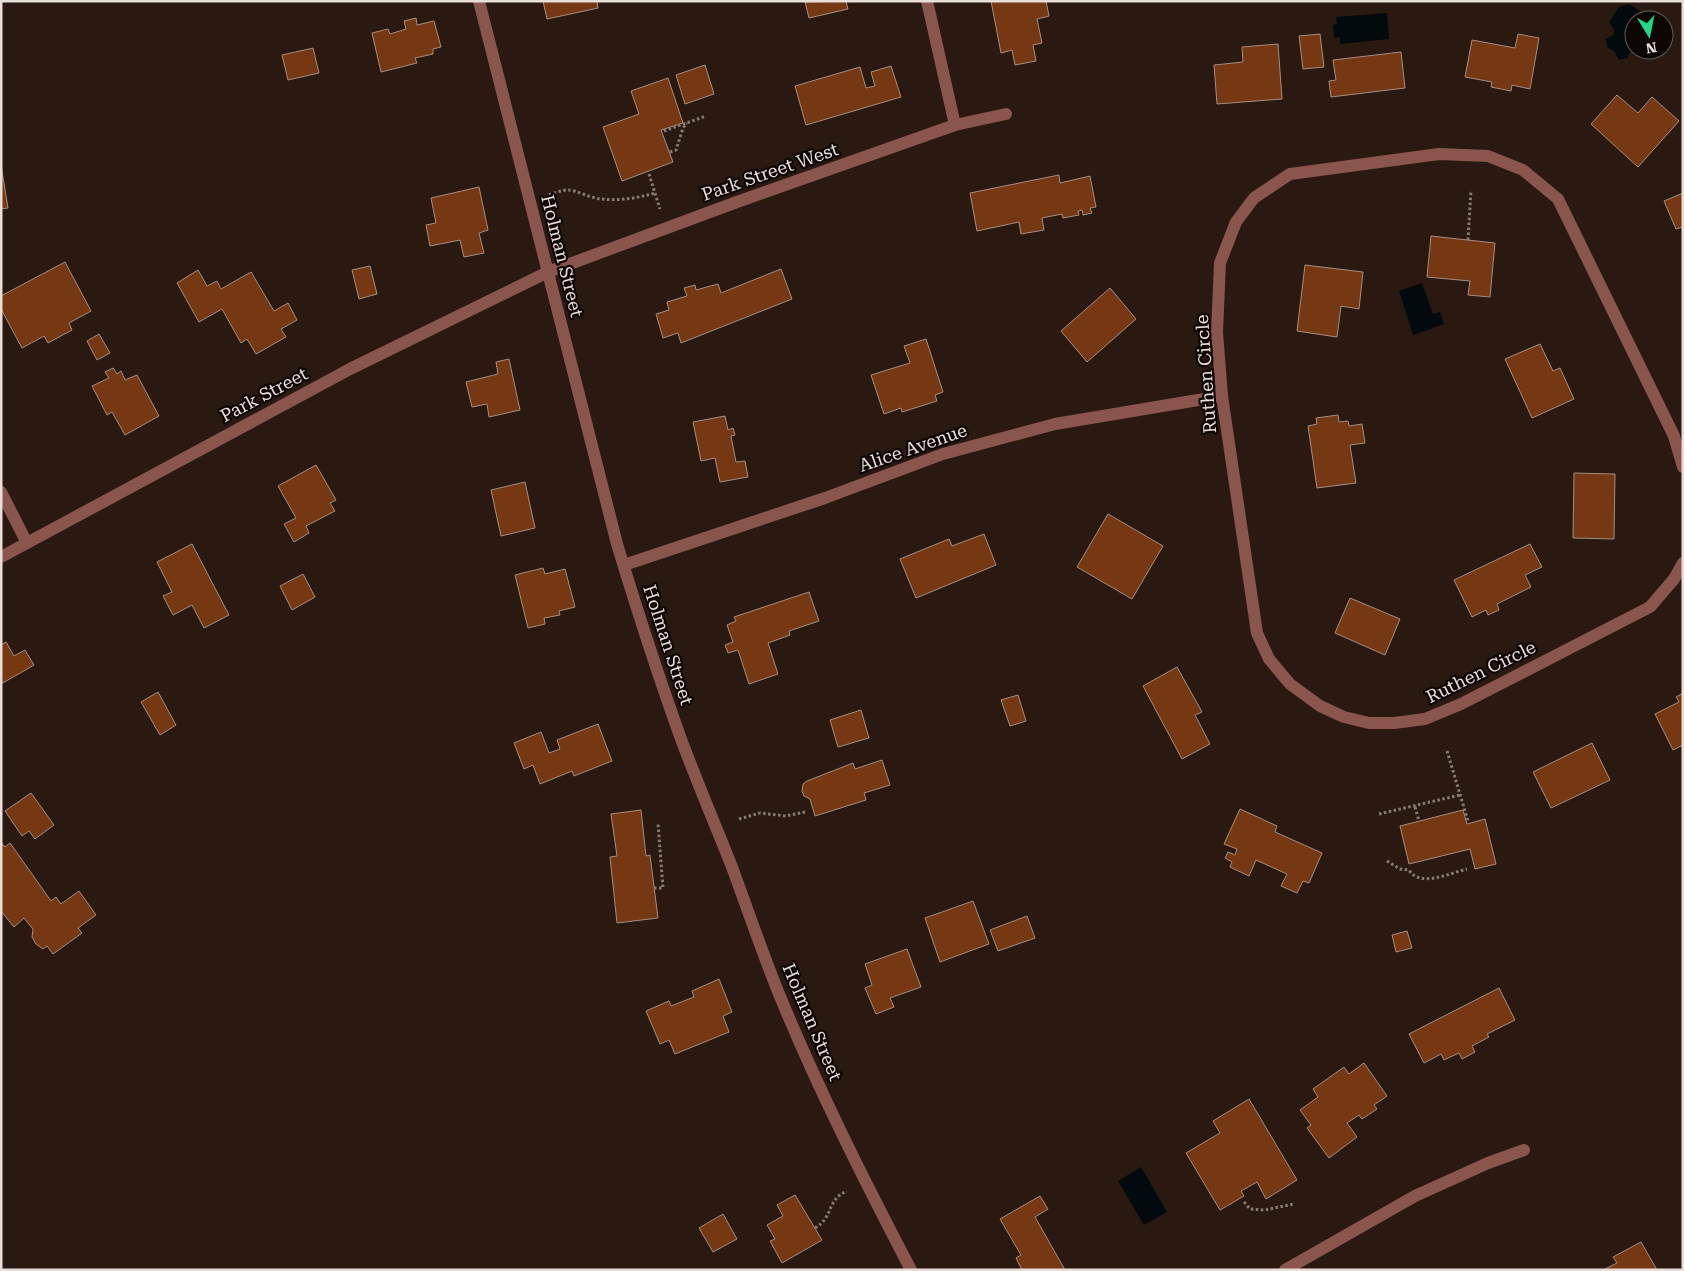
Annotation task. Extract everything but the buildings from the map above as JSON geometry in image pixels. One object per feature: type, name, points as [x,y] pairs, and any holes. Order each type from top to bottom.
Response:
[{"type":"street","name":"Holman Street","points":[[479,1],[582,412],[635,604],[682,741],[777,989],[807,1059],[866,1183],[912,1270]]},
{"type":"street","points":[[927,1],[955,125]]},
{"type":"street","name":"Park Street West","points":[[548,272],[955,125],[1006,114]]},
{"type":"street","name":"Ruthen Circle","points":[[1683,467],[1674,436],[1558,199],[1523,170],[1488,156],[1440,154],[1290,174],[1254,198],[1236,222],[1220,263],[1217,332],[1222,396],[1257,633],[1269,659],[1290,684],[1320,706],[1344,717],[1369,723],[1394,723],[1424,719],[1461,704],[1650,607],[1674,579],[1683,563]]},
{"type":"street","name":"Park Street","points":[[1,557],[350,369],[548,272]]},
{"type":"street","name":"Alice Avenue","points":[[624,566],[825,498],[943,454],[1055,424],[1222,396]]},
{"type":"street","points":[[1,492],[27,544]]},
{"type":"street","points":[[1285,1270],[1414,1196],[1479,1166],[1524,1150]]},
{"type":"path","points":[[664,131],[706,116]]},
{"type":"path","points":[[670,152],[676,150],[683,128],[687,123]]},
{"type":"path","points":[[649,174],[667,228]]},
{"type":"path","points":[[548,195],[568,190],[603,200],[639,198],[655,193]]},
{"type":"path","points":[[1468,240],[1471,190]]},
{"type":"path","points":[[1447,752],[1468,821]]},
{"type":"path","points":[[1379,814],[1460,795]]},
{"type":"path","points":[[1415,807],[1419,821]]},
{"type":"path","points":[[739,819],[760,813],[786,816],[805,812]]},
{"type":"path","points":[[654,888],[663,888],[658,824]]},
{"type":"path","points":[[1387,861],[1400,869],[1409,870],[1413,876],[1419,878],[1438,877],[1467,869]]},
{"type":"path","points":[[815,1228],[824,1223],[834,1200],[844,1192],[866,1183]]},
{"type":"path","points":[[1244,1202],[1250,1209],[1265,1210],[1294,1204]]},
{"type":"shaded area","points":[[1629,4],[1638,10],[1624,10],[1624,59],[1619,60],[1614,51],[1607,47],[1606,39],[1613,35],[1614,30],[1609,22],[1619,7]]},
{"type":"shaded area","points":[[1387,13],[1389,39],[1340,44],[1340,37],[1334,38],[1333,25],[1337,24],[1336,17]]},
{"type":"shaded area","points":[[1422,283],[1433,314],[1440,312],[1444,324],[1413,335],[1399,291]]},
{"type":"shaded area","points":[[1141,1167],[1167,1212],[1144,1225],[1118,1181]]}]
